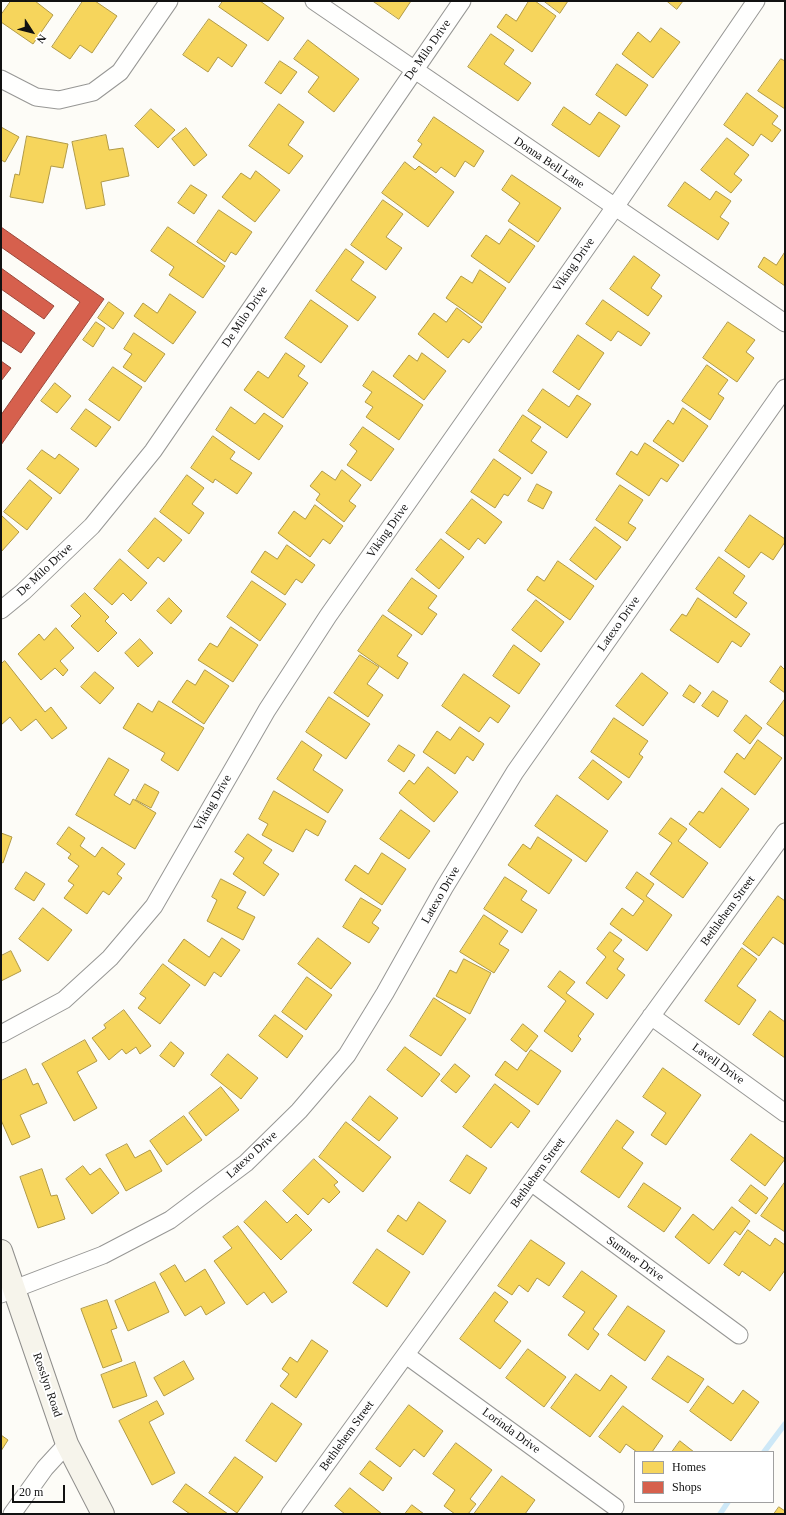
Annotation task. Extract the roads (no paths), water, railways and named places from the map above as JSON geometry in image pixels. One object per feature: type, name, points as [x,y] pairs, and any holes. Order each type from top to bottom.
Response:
[{"type":"street","points":[[1,80],[36,97],[59,100],[93,92],[120,72],[169,1]]},
{"type":"street","name":"Donna Bell Lane","points":[[314,1],[785,323]]},
{"type":"street","name":"De Milo Drive","points":[[1,610],[23,592],[92,526],[153,451],[462,1]]},
{"type":"street","name":"Viking Drive","points":[[1,1034],[64,1000],[110,958],[154,906],[267,710],[316,635],[756,1]]},
{"type":"street","name":"Latexo Drive","points":[[8,1292],[102,1255],[170,1220],[246,1163],[299,1111],[347,1055],[385,993],[444,888],[515,772],[785,388]]},
{"type":"street","name":"Bethlehem Street","points":[[290,1514],[651,1016],[783,840]]},
{"type":"street","name":"Lavell Drive","points":[[651,1016],[785,1113]]},
{"type":"street","name":"Sumner Drive","points":[[531,1182],[739,1335]]},
{"type":"street","name":"Rosslyn Road","points":[[1,1251],[8,1292],[67,1444],[103,1514]]},
{"type":"street","name":"Lorinda Drive","points":[[406,1355],[615,1506]]},
{"type":"street","points":[[12,1514],[45,1468],[67,1444]]},
{"type":"waterway","points":[[765,1451],[785,1424]]},
{"type":"waterway","points":[[720,1514],[727,1503]]}]
